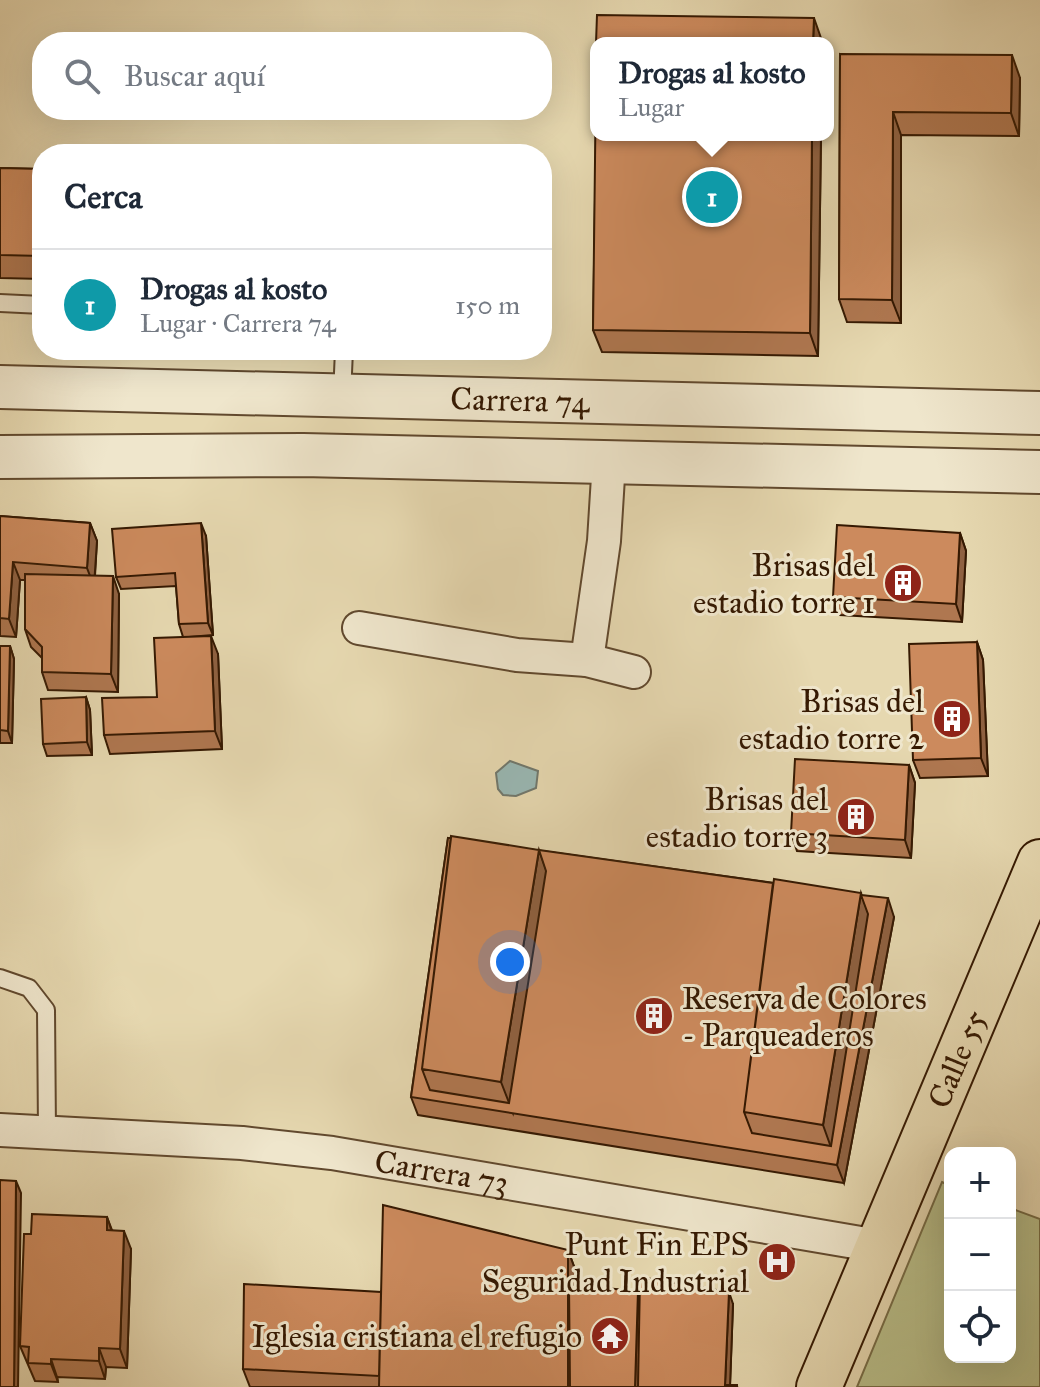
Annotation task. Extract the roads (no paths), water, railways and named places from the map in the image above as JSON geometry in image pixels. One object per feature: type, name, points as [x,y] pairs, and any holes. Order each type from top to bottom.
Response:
[{"type":"highway","name":"Calle 55","points":[[819,1387],[1040,862]]},
{"type":"street","name":"Carrera 74","points":[[0,387],[1040,413]]},
{"type":"street","name":"Carrera 74","points":[[0,457],[303,455],[1040,472]]},
{"type":"street","points":[[587,660],[604,541],[609,461]]},
{"type":"street","points":[[359,628],[517,655],[587,660],[634,672]]},
{"type":"street","name":"Carrera 73","points":[[0,1130],[242,1143],[332,1153],[878,1246]]},
{"type":"lane","points":[[0,303],[32,305]]},
{"type":"lane","points":[[342,396],[344,360]]},
{"type":"lane","points":[[0,978],[29,988],[46,1010],[47,1131]]},
{"type":"water","points":[[510,761],[538,771],[536,788],[516,796],[503,795],[498,789],[496,773]]},
{"type":"place","name":"Drogas al kosto","points":[[712,197]]},
{"type":"place","name":"Brisas del estadio torre 1","points":[[903,583]]},
{"type":"place","name":"Brisas del estadio torre 2","points":[[952,719]]},
{"type":"place","name":"Brisas del estadio torre 3","points":[[856,817]]},
{"type":"place","name":"Reserva de Colores - Parqueaderos","points":[[654,1016]]},
{"type":"place","name":"Punt Fin EPS Seguridad Industrial","points":[[777,1262]]},
{"type":"place","name":"Iglesia cristiana el refugio","points":[[610,1336]]}]
